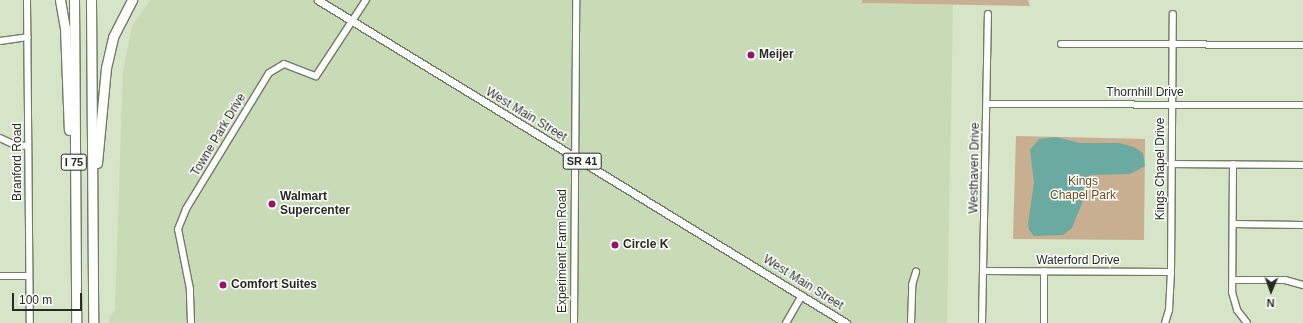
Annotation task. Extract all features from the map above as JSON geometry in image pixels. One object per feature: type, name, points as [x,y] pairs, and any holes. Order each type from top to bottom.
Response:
[{"type":"highway","points":[[60,0],[65,28],[67,109],[74,204]]},
{"type":"highway","name":"I 75","points":[[74,0],[74,204],[76,323]]},
{"type":"highway","name":"I 75","points":[[91,0],[93,323]]},
{"type":"highway","points":[[92,248],[98,131],[106,68],[113,37],[132,0]]},
{"type":"main road","name":"West Main Street","points":[[318,0],[846,323]]},
{"type":"street","name":"Branford Road","points":[[27,0],[30,323]]},
{"type":"street","points":[[352,21],[366,0]]},
{"type":"street","name":"Experiment Farm Road","points":[[574,323],[576,0]]},
{"type":"street","name":"Westhaven Drive","points":[[982,323],[988,104],[988,14]]},
{"type":"street","name":"Kings Chapel Drive","points":[[1165,323],[1169,310],[1171,272],[1173,14]]},
{"type":"street","name":"Towne Park Drive","points":[[191,323],[188,275],[178,229],[186,208],[269,73],[284,64],[316,76],[352,21]]},
{"type":"street","points":[[0,41],[28,37]]},
{"type":"street","points":[[1061,44],[1303,45]]},
{"type":"street","name":"Thornhill Drive","points":[[988,104],[1303,105]]},
{"type":"street","points":[[0,138],[15,145],[28,146]]},
{"type":"street","points":[[1172,164],[1303,165]]},
{"type":"street","points":[[1233,164],[1233,280],[1236,310],[1247,323]]},
{"type":"street","points":[[1233,224],[1303,225]]},
{"type":"street","name":"Waterford Drive","points":[[984,271],[1171,272]]},
{"type":"street","points":[[911,323],[912,285],[916,272]]},
{"type":"street","points":[[1044,272],[1044,323]]},
{"type":"street","points":[[0,276],[30,276]]},
{"type":"street","points":[[1233,280],[1285,280],[1303,285]]},
{"type":"street","points":[[786,323],[802,295]]},
{"type":"shaded area","points":[[150,0],[862,0],[862,3],[953,5],[947,323],[109,323],[109,317],[115,310],[123,70],[132,26]]},
{"type":"green space","points":[[862,0],[1028,0],[1030,6],[862,3]]},
{"type":"green space","name":"Kings Chapel Park","points":[[1016,136],[1145,139],[1144,240],[1013,239]]},
{"type":"water","points":[[1056,137],[1080,143],[1119,143],[1134,147],[1143,153],[1145,166],[1130,174],[1091,175],[1084,180],[1082,203],[1072,228],[1063,235],[1034,236],[1029,230],[1028,223],[1034,183],[1030,150],[1039,139]]},
{"type":"place","name":"Meijer","points":[[751,55]]},
{"type":"place","name":"Walmart Supercenter","points":[[272,204]]},
{"type":"place","name":"Circle K","points":[[615,245]]},
{"type":"place","name":"Comfort Suites","points":[[223,285]]}]
